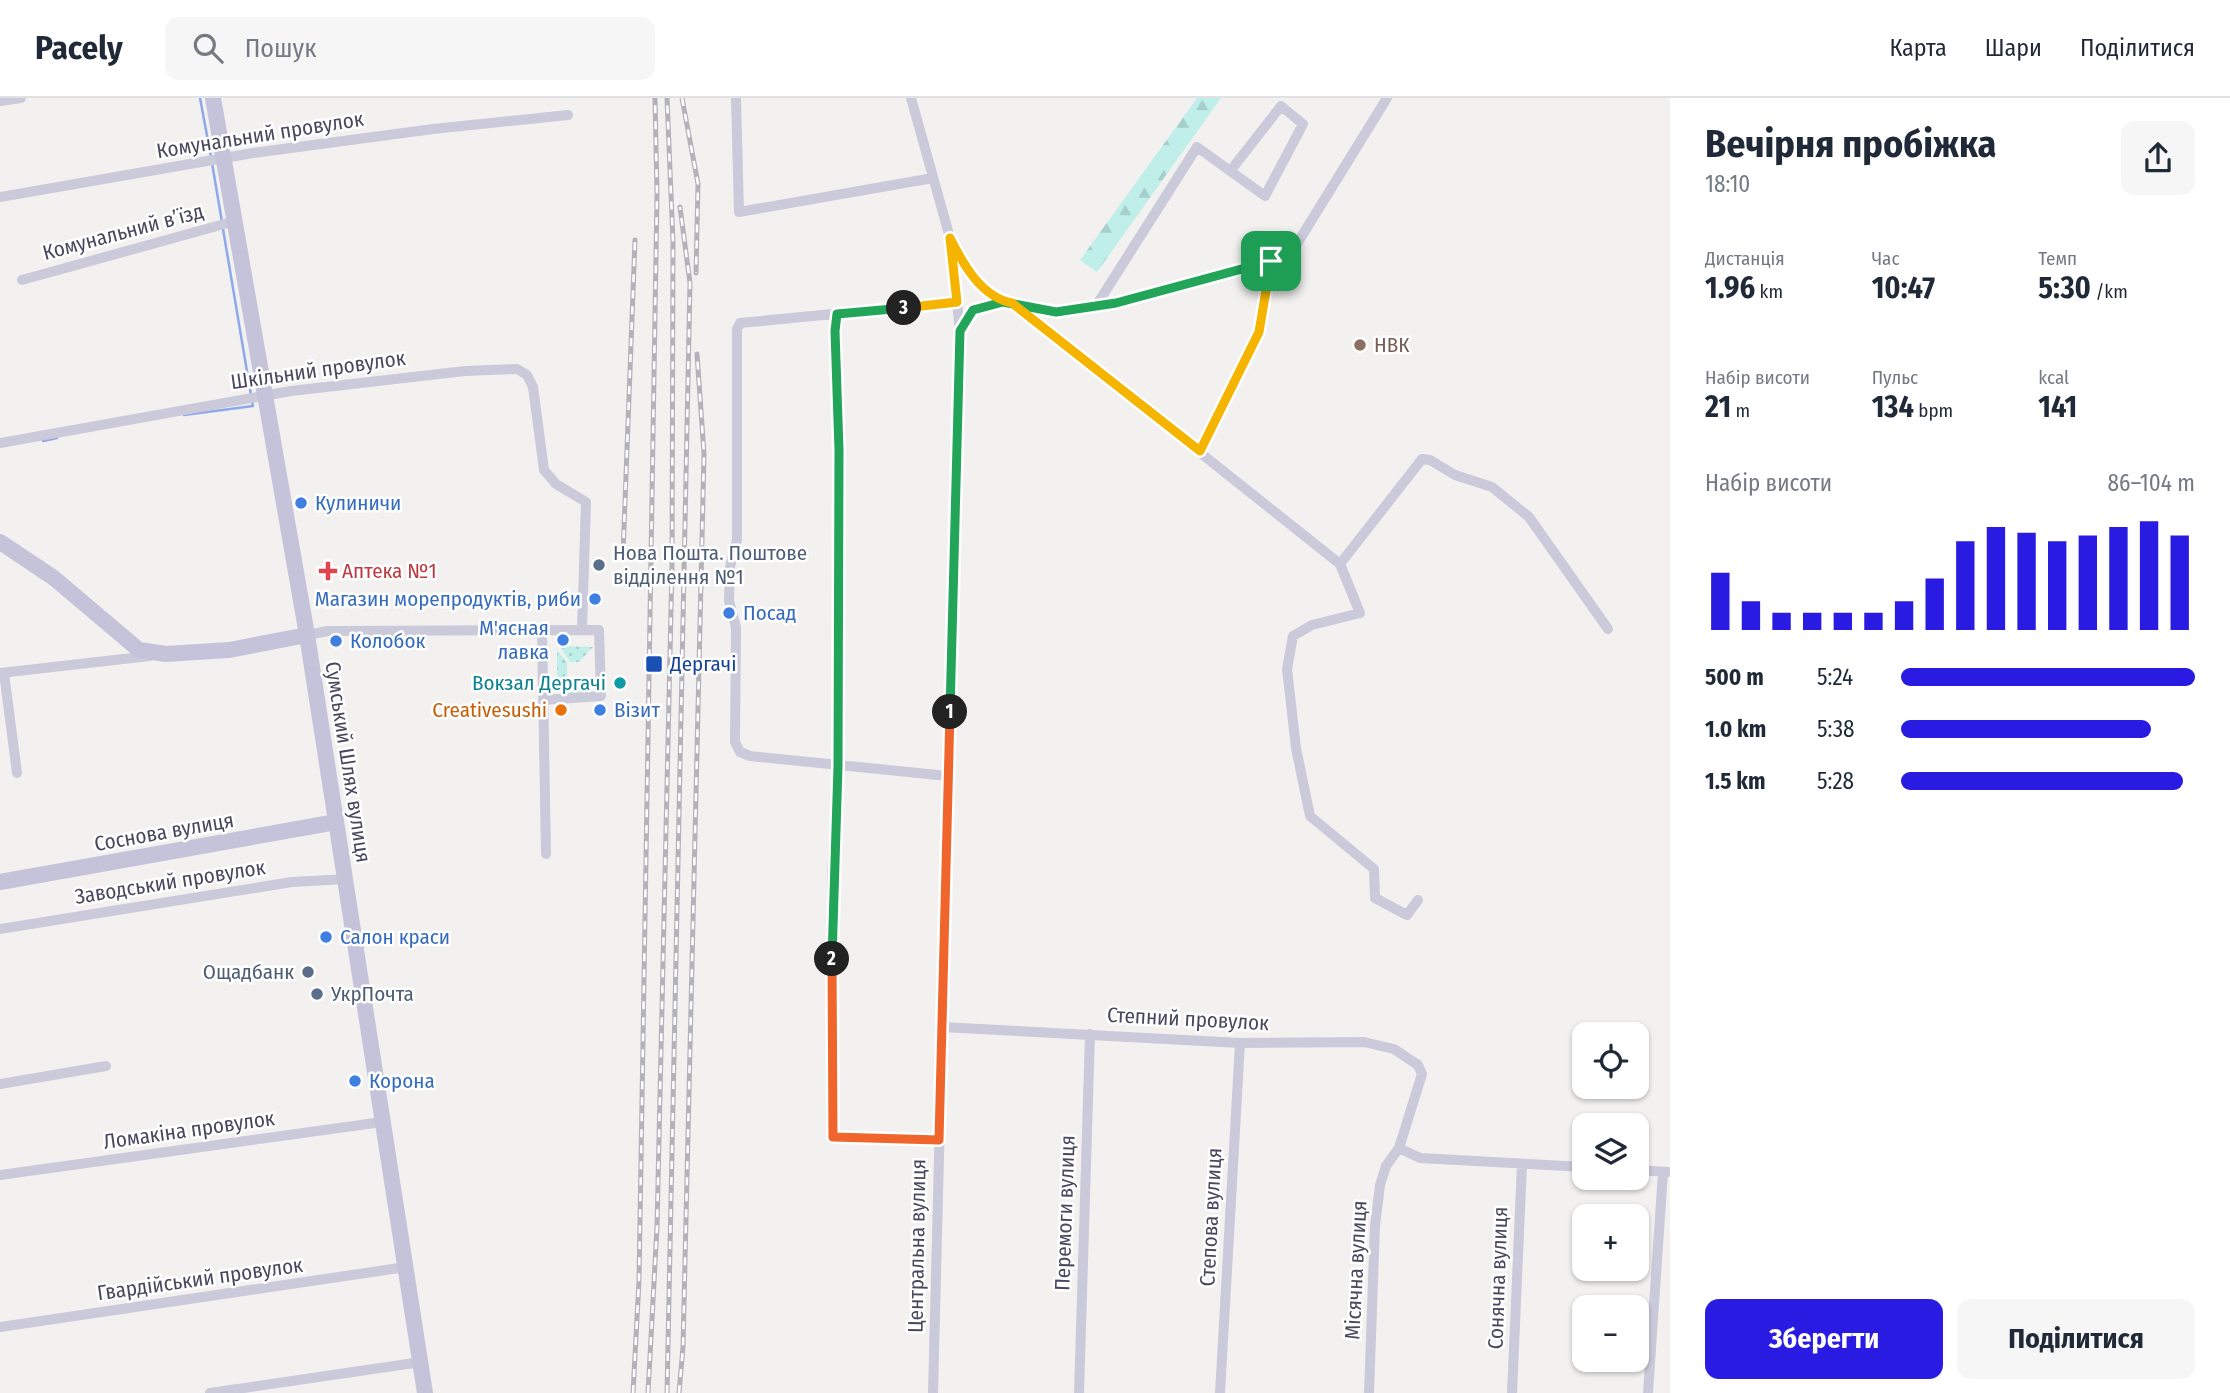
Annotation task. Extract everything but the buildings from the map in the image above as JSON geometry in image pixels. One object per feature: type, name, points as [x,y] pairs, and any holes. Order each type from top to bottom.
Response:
[{"type":"main road","name":"Сумський Шлях вулиця","points":[[213,98],[307,635],[425,1393]]},
{"type":"main road","points":[[0,542],[54,578],[139,650],[166,654],[229,650],[307,635]]},
{"type":"main road","name":"Соснова вулиця","points":[[0,882],[336,822]]},
{"type":"street","points":[[0,101],[21,98]]},
{"type":"street","points":[[736,98],[738,212],[933,178]]},
{"type":"street","name":"Центральна вулиця","points":[[911,98],[950,238],[960,331],[933,1393]]},
{"type":"street","points":[[960,331],[973,310],[1008,302],[1056,312],[1096,306],[1271,261],[1295,247],[1387,98]]},
{"type":"street","points":[[1096,306],[1197,147],[1265,196],[1303,124],[1281,106],[1231,170]]},
{"type":"street","name":"Комунальний провулок","points":[[0,197],[224,159],[433,129],[568,115]]},
{"type":"street","name":"Комунальний в’їзд","points":[[22,280],[235,221]]},
{"type":"street","points":[[950,238],[968,273],[1200,451],[1340,564],[1360,613],[1312,625],[1293,636],[1288,652],[1296,748],[1310,816],[1374,869],[1375,898],[1407,915],[1418,900]]},
{"type":"street","points":[[1200,451],[1259,332],[1271,261]]},
{"type":"street","points":[[948,776],[750,756],[740,752],[736,742],[736,627],[729,601],[730,567],[737,540],[737,329],[745,320],[957,302]]},
{"type":"street","points":[[837,314],[838,766],[832,876],[833,1137],[939,1140]]},
{"type":"street","name":"Шкільний провулок","points":[[0,443],[265,396],[465,371],[517,369],[527,375],[533,387],[544,470],[556,484],[586,502],[582,630]]},
{"type":"street","points":[[1340,564],[1422,459],[1430,460],[1455,475],[1492,487],[1529,517],[1608,629]]},
{"type":"street","points":[[307,635],[328,631],[599,630],[601,696],[543,700]]},
{"type":"street","points":[[542,631],[546,854]]},
{"type":"street","points":[[17,773],[2,673],[166,654]]},
{"type":"street","name":"Заводський провулок","points":[[0,929],[292,882],[346,879]]},
{"type":"street","name":"Степний провулок","points":[[942,1027],[1240,1043],[1364,1042],[1394,1049],[1418,1065],[1422,1074]]},
{"type":"street","name":"Перемоги вулиця","points":[[1079,1393],[1090,1034]]},
{"type":"street","name":"Степова вулиця","points":[[1220,1393],[1240,1043]]},
{"type":"street","points":[[0,1084],[106,1066]]},
{"type":"street","name":"Місячна вулиця","points":[[1369,1393],[1375,1226],[1380,1185],[1386,1167],[1399,1149],[1422,1074]]},
{"type":"street","name":"Ломакіна провулок","points":[[0,1175],[382,1122]]},
{"type":"street","points":[[1399,1149],[1420,1158],[1572,1166]]},
{"type":"street","name":"Сонячна вулиця","points":[[1512,1393],[1522,1164]]},
{"type":"street","points":[[1648,1393],[1666,1172]]},
{"type":"street","name":"Гвардійський провулок","points":[[0,1327],[406,1267]]},
{"type":"street","points":[[210,1393],[421,1362]]},
{"type":"green space","points":[[1197,98],[1221,98],[1097,272],[1080,260]]},
{"type":"green space","points":[[559,646],[593,647],[579,662],[570,662]]},
{"type":"green space","points":[[557,650],[567,662],[567,678],[557,687]]},
{"type":"green space","points":[[570,679],[578,679],[591,693],[567,693]]},
{"type":"waterway","points":[[200,98],[211,157]]},
{"type":"waterway","points":[[212,163],[222,222]]},
{"type":"waterway","points":[[223,229],[251,395]]},
{"type":"waterway","points":[[184,415],[253,406],[252,401]]},
{"type":"waterway","points":[[43,441],[57,438]]},
{"type":"railway","points":[[633,1393],[639,1281],[657,195],[655,98]]},
{"type":"railway","points":[[648,1393],[657,1227],[672,566],[673,242],[667,98]]},
{"type":"railway","points":[[682,98],[698,184],[696,273]]},
{"type":"railway","points":[[667,1393],[690,283],[680,207]]},
{"type":"railway","points":[[623,554],[635,240]]},
{"type":"railway","points":[[679,1393],[683,1347],[704,454],[697,354]]},
{"type":"place","name":"НВК","points":[[1360,345]]},
{"type":"place","name":"Кулиничи","points":[[301,503]]},
{"type":"place","name":"Нова Пошта. Поштове відділення №1","points":[[599,565]]},
{"type":"place","name":"Аптека №1","points":[[328,571]]},
{"type":"place","name":"Магазин морепродуктів, риби","points":[[595,599]]},
{"type":"place","name":"Посад","points":[[729,613]]},
{"type":"place","name":"М'ясная лавка","points":[[563,640]]},
{"type":"place","name":"Колобок","points":[[336,641]]},
{"type":"place","name":"Дергачі","points":[[654,664]]},
{"type":"place","name":"Вокзал Дергачі","points":[[620,683]]},
{"type":"place","name":"Creativesushi","points":[[561,710]]},
{"type":"place","name":"Візит","points":[[600,710]]},
{"type":"place","name":"Салон краси","points":[[326,937]]},
{"type":"place","name":"Ощадбанк","points":[[308,972]]},
{"type":"place","name":"УкрПочта","points":[[317,994]]},
{"type":"place","name":"Корона","points":[[355,1081]]},
{"type":"route","points":[[1271,261],[1116,303],[1056,312],[1003,302],[973,310],[960,331],[939,1140],[833,1137],[832,876],[838,766],[837,314],[957,302],[950,238],[968,273],[1003,302],[1012,303],[1200,451],[1259,332],[1268,292],[1271,261]]}]
